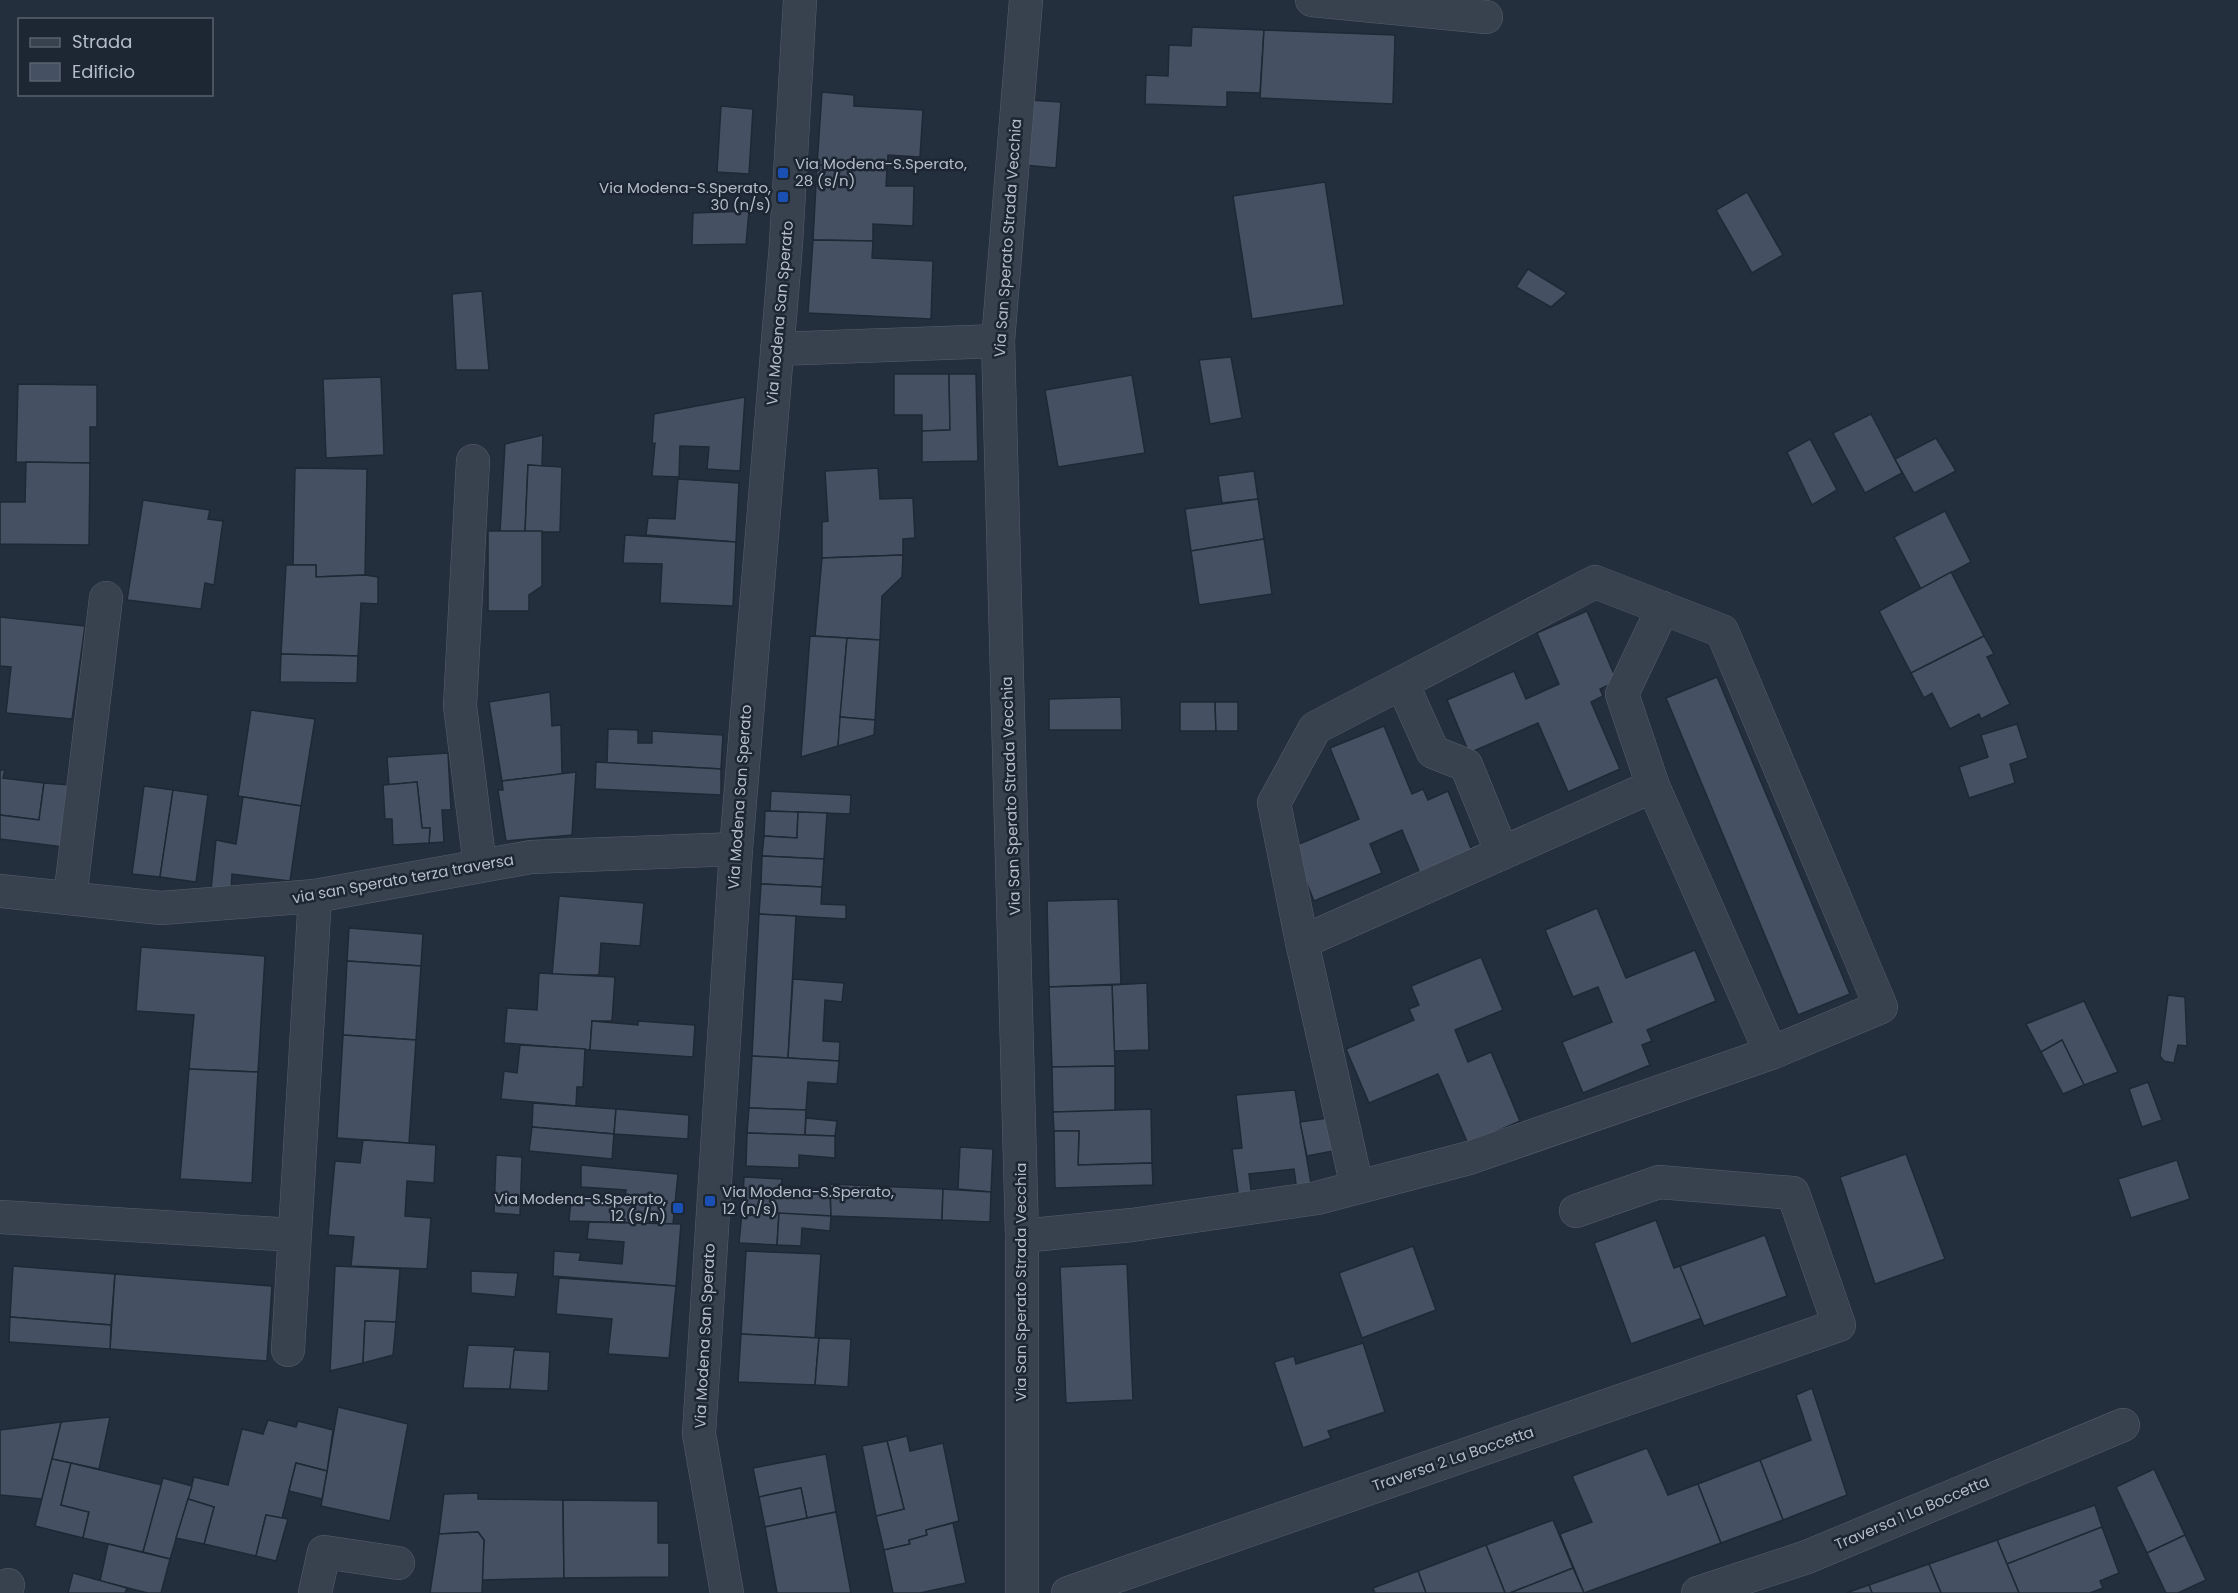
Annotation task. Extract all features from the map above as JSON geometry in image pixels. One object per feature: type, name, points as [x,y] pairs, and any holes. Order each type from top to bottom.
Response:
[{"type":"street","name":"Via Modena San Sperato","points":[[727,1593],[699,1434],[736,849],[777,349],[801,0]]},
{"type":"street","name":"Via San Sperato Strada Vecchia","points":[[1022,1593],[1022,1236],[998,341],[1026,0]]},
{"type":"street","points":[[1312,0],[1486,17]]},
{"type":"street","points":[[777,349],[998,341]]},
{"type":"street","points":[[473,460],[460,706],[480,866]]},
{"type":"street","points":[[1022,1236],[1144,1224],[1317,1198],[1469,1158],[1771,1053],[1881,1007],[1722,631],[1594,582],[1315,728],[1274,803],[1302,942],[1357,1187]]},
{"type":"street","points":[[70,898],[106,598]]},
{"type":"street","points":[[1662,608],[1622,694],[1653,786],[1771,1053]]},
{"type":"street","points":[[1402,683],[1433,752],[1466,765],[1502,853]]},
{"type":"street","points":[[1302,942],[1653,786]]},
{"type":"street","name":"via san Sperato terza traversa","points":[[0,891],[161,908],[315,896],[531,857],[736,849]]},
{"type":"street","points":[[288,1350],[315,896]]},
{"type":"street","name":"Traversa 2 La Boccetta","points":[[1068,1593],[1839,1326],[1793,1193],[1659,1182],[1576,1211]]},
{"type":"street","points":[[0,1217],[294,1235]]},
{"type":"street","name":"Traversa 1 La Boccetta","points":[[1698,1593],[1807,1557],[2123,1425]]},
{"type":"street","points":[[315,1593],[324,1552],[398,1563]]},
{"type":"building","points":[[1192,27],[1264,30],[1260,93],[1227,92],[1227,107],[1145,104],[1146,75],[1168,76],[1169,45],[1191,46]]},
{"type":"building","points":[[1264,30],[1395,35],[1393,104],[1260,98]]},
{"type":"building","points":[[822,92],[854,95],[854,106],[923,110],[920,157],[888,155],[887,169],[817,165]]},
{"type":"building","points":[[1029,100],[1061,102],[1056,168],[1024,165]]},
{"type":"building","points":[[721,106],[753,109],[749,174],[717,172]]},
{"type":"building","points":[[817,165],[887,169],[886,186],[914,186],[913,226],[873,224],[873,241],[813,240]]},
{"type":"building","points":[[1325,182],[1344,305],[1252,319],[1233,196]]},
{"type":"building","points":[[1747,192],[1783,255],[1752,273],[1716,210]]},
{"type":"building","points":[[749,211],[746,244],[692,245],[693,213]]},
{"type":"building","points":[[813,240],[873,241],[872,258],[933,261],[931,319],[808,313]]},
{"type":"building","points":[[1528,269],[1567,293],[1551,307],[1516,287]]},
{"type":"building","points":[[482,291],[489,370],[456,370],[452,294]]},
{"type":"building","points":[[1231,357],[1242,418],[1210,424],[1199,360]]},
{"type":"building","points":[[894,374],[949,374],[950,430],[922,431],[922,415],[894,415]]},
{"type":"building","points":[[949,374],[976,374],[978,461],[922,462],[922,431],[950,430]]},
{"type":"building","points":[[1132,375],[1145,453],[1058,467],[1045,390]]},
{"type":"building","points":[[381,377],[384,455],[326,458],[323,379]]},
{"type":"building","points":[[18,384],[97,385],[97,427],[90,427],[90,463],[16,462]]},
{"type":"building","points":[[745,397],[740,471],[707,469],[709,447],[680,446],[679,477],[652,476],[655,443],[652,444],[654,414]]},
{"type":"building","points":[[1871,414],[1902,473],[1865,493],[1833,433]]},
{"type":"building","points":[[543,435],[542,466],[528,465],[525,532],[500,532],[505,444]]},
{"type":"building","points":[[1936,438],[1956,471],[1914,493],[1895,459]]},
{"type":"building","points":[[1810,439],[1837,490],[1812,505],[1787,452]]},
{"type":"building","points":[[26,462],[90,463],[89,545],[0,544],[0,502],[25,502]]},
{"type":"building","points":[[528,465],[562,467],[560,532],[525,532]]},
{"type":"building","points":[[295,468],[367,469],[365,575],[316,577],[316,565],[293,565]]},
{"type":"building","points":[[878,468],[880,499],[913,498],[915,538],[903,539],[903,555],[822,558],[822,522],[828,521],[825,471]]},
{"type":"building","points":[[1254,471],[1258,499],[1222,503],[1218,476]]},
{"type":"building","points":[[678,479],[739,483],[736,542],[646,535],[648,518],[675,519]]},
{"type":"building","points":[[1258,499],[1264,539],[1191,551],[1185,509]]},
{"type":"building","points":[[143,500],[210,510],[208,519],[223,521],[214,585],[205,583],[201,609],[127,600]]},
{"type":"building","points":[[1945,511],[1971,562],[1921,589],[1894,537]]},
{"type":"building","points":[[488,531],[542,531],[542,586],[529,595],[529,611],[488,611]]},
{"type":"building","points":[[625,535],[736,542],[733,606],[660,603],[662,564],[623,563]]},
{"type":"building","points":[[1264,539],[1272,594],[1199,605],[1191,551]]},
{"type":"building","points":[[903,555],[902,577],[882,596],[880,640],[815,636],[822,558]]},
{"type":"building","points":[[286,565],[316,565],[316,577],[365,575],[378,577],[378,604],[361,603],[358,656],[281,654]]},
{"type":"building","points":[[1951,572],[1984,636],[1911,673],[1879,611]]},
{"type":"building","points":[[1587,611],[1617,681],[1600,689],[1603,696],[1591,702],[1620,769],[1568,792],[1538,723],[1469,753],[1447,700],[1514,671],[1526,699],[1559,684],[1537,633]]},
{"type":"building","points":[[0,617],[85,626],[72,719],[6,713],[11,667],[0,666]]},
{"type":"building","points":[[810,636],[847,638],[838,746],[801,757]]},
{"type":"building","points":[[1984,636],[1994,654],[1987,657],[2010,704],[1981,719],[1979,714],[1950,729],[1932,693],[1924,698],[1911,673]]},
{"type":"building","points":[[847,638],[880,640],[875,720],[840,717]]},
{"type":"building","points":[[281,654],[358,656],[357,683],[280,682]]},
{"type":"building","points":[[1717,677],[1850,994],[1798,1015],[1666,698]]},
{"type":"building","points":[[550,692],[552,726],[561,725],[562,774],[502,781],[489,702]]},
{"type":"building","points":[[1121,697],[1122,730],[1049,730],[1049,699]]},
{"type":"building","points":[[1180,702],[1215,702],[1216,731],[1180,731]]},
{"type":"building","points":[[1215,702],[1238,702],[1238,731],[1216,731]]},
{"type":"building","points":[[251,710],[315,719],[301,806],[238,796]]},
{"type":"building","points":[[840,717],[875,720],[874,735],[838,746]]},
{"type":"building","points":[[2017,724],[2028,758],[2010,764],[2015,783],[1969,798],[1959,767],[1988,757],[1981,735]]},
{"type":"building","points":[[1384,726],[1412,794],[1423,789],[1428,800],[1448,791],[1476,861],[1424,883],[1402,830],[1370,844],[1382,873],[1314,901],[1292,847],[1359,819],[1330,748]]},
{"type":"building","points":[[608,729],[638,730],[638,743],[652,743],[652,731],[723,735],[721,769],[607,763]]},
{"type":"building","points":[[448,753],[451,810],[442,810],[444,842],[429,843],[430,828],[422,828],[417,782],[389,785],[387,757]]},
{"type":"building","points":[[596,762],[721,769],[721,795],[595,789]]},
{"type":"building","points":[[0,770],[5,770],[3,778],[44,783],[39,820],[0,815]]},
{"type":"building","points":[[576,772],[572,835],[506,841],[498,790],[503,790],[502,781]]},
{"type":"building","points":[[417,782],[422,828],[430,828],[429,843],[393,845],[392,819],[385,819],[383,785]]},
{"type":"building","points":[[44,783],[71,785],[63,847],[0,839],[0,815],[39,820]]},
{"type":"building","points":[[144,786],[173,790],[160,877],[132,874]]},
{"type":"building","points":[[173,790],[208,795],[196,882],[160,877]]},
{"type":"building","points":[[771,791],[851,795],[850,814],[770,811]]},
{"type":"building","points":[[243,797],[301,806],[290,881],[232,874],[231,892],[211,890],[216,840],[236,844]]},
{"type":"building","points":[[765,811],[798,812],[797,838],[764,836]]},
{"type":"building","points":[[798,812],[827,813],[824,859],[762,856],[764,836],[797,838]]},
{"type":"building","points":[[762,856],[824,859],[822,887],[761,884]]},
{"type":"building","points":[[761,884],[822,887],[821,904],[846,905],[846,919],[759,914]]},
{"type":"building","points":[[559,896],[644,903],[640,946],[601,943],[599,975],[552,975]]},
{"type":"building","points":[[1118,899],[1121,984],[1049,987],[1047,901]]},
{"type":"building","points":[[1597,908],[1626,978],[1695,950],[1716,1001],[1647,1030],[1652,1041],[1642,1045],[1650,1065],[1583,1093],[1562,1042],[1612,1022],[1598,987],[1573,997],[1545,930]]},
{"type":"building","points":[[759,914],[796,916],[788,1058],[752,1056]]},
{"type":"building","points":[[349,928],[423,934],[421,966],[347,961]]},
{"type":"building","points":[[141,947],[265,956],[258,1072],[189,1069],[194,1015],[136,1011]]},
{"type":"building","points":[[1481,957],[1503,1010],[1455,1030],[1468,1062],[1491,1052],[1520,1121],[1468,1144],[1438,1074],[1369,1103],[1346,1049],[1414,1020],[1409,1009],[1419,1005],[1411,986]]},
{"type":"building","points":[[347,961],[421,966],[416,1040],[343,1035]]},
{"type":"building","points":[[539,973],[615,977],[612,1021],[592,1021],[590,1050],[504,1043],[507,1008],[537,1010]]},
{"type":"building","points":[[793,979],[844,983],[842,1002],[825,1000],[823,1041],[840,1042],[839,1061],[788,1058]]},
{"type":"building","points":[[1147,983],[1149,1050],[1114,1051],[1112,985]]},
{"type":"building","points":[[1112,985],[1115,1066],[1052,1067],[1049,987]]},
{"type":"building","points":[[2168,995],[2185,997],[2187,1046],[2178,1045],[2174,1063],[2164,1061],[2160,1056]]},
{"type":"building","points":[[2084,1001],[2118,1072],[2084,1085],[2062,1040],[2041,1052],[2026,1024]]},
{"type":"building","points":[[592,1021],[638,1025],[638,1021],[695,1025],[693,1057],[590,1050]]},
{"type":"building","points":[[343,1035],[416,1040],[409,1143],[337,1138]]},
{"type":"building","points":[[2062,1040],[2084,1085],[2063,1094],[2041,1052]]},
{"type":"building","points":[[520,1045],[585,1049],[583,1087],[577,1087],[576,1106],[501,1099],[504,1071],[517,1073]]},
{"type":"building","points":[[752,1056],[839,1061],[837,1084],[808,1082],[806,1110],[749,1108]]},
{"type":"building","points":[[1115,1066],[1115,1111],[1053,1112],[1052,1067]]},
{"type":"building","points":[[189,1069],[258,1072],[252,1183],[180,1179]]},
{"type":"building","points":[[2148,1082],[2162,1120],[2142,1127],[2129,1089]]},
{"type":"building","points":[[1295,1090],[1312,1189],[1297,1191],[1294,1169],[1249,1174],[1252,1198],[1239,1199],[1232,1149],[1242,1148],[1236,1095]]},
{"type":"building","points":[[533,1103],[616,1109],[614,1134],[532,1127]]},
{"type":"building","points":[[749,1108],[806,1110],[805,1135],[747,1133]]},
{"type":"building","points":[[616,1109],[689,1115],[688,1139],[614,1134]]},
{"type":"building","points":[[1151,1109],[1152,1163],[1078,1165],[1079,1131],[1054,1131],[1053,1112]]},
{"type":"building","points":[[806,1118],[837,1121],[835,1136],[805,1135]]},
{"type":"building","points":[[1328,1118],[1333,1151],[1307,1156],[1300,1122]]},
{"type":"building","points":[[532,1127],[614,1134],[612,1159],[529,1151]]},
{"type":"building","points":[[1054,1131],[1079,1131],[1078,1165],[1152,1163],[1153,1185],[1055,1188]]},
{"type":"building","points":[[747,1133],[835,1136],[835,1158],[799,1155],[799,1168],[746,1166]]},
{"type":"building","points":[[363,1140],[436,1145],[434,1183],[407,1181],[405,1216],[431,1218],[427,1269],[351,1266],[354,1237],[328,1235],[335,1161],[360,1163]]},
{"type":"building","points":[[960,1147],[993,1149],[991,1192],[958,1189]]},
{"type":"building","points":[[1906,1154],[1945,1259],[1875,1284],[1840,1177]]},
{"type":"building","points":[[496,1155],[522,1157],[520,1215],[494,1213]]},
{"type":"building","points":[[2177,1160],[2190,1199],[2131,1218],[2118,1179]]},
{"type":"building","points":[[581,1165],[678,1174],[673,1224],[569,1221],[571,1199],[624,1204],[626,1190],[581,1187]]},
{"type":"building","points":[[744,1177],[782,1179],[781,1186],[830,1189],[831,1216],[742,1212]]},
{"type":"building","points":[[830,1184],[943,1189],[942,1220],[831,1216]]},
{"type":"building","points":[[943,1189],[991,1192],[990,1222],[942,1220]]},
{"type":"building","points":[[742,1212],[779,1213],[777,1245],[739,1243]]},
{"type":"building","points":[[779,1213],[831,1216],[830,1231],[802,1228],[801,1246],[777,1245]]},
{"type":"building","points":[[1656,1220],[1674,1268],[1680,1266],[1702,1318],[1631,1344],[1594,1243]]},
{"type":"building","points":[[589,1222],[681,1224],[676,1286],[553,1276],[554,1251],[581,1253],[579,1260],[622,1264],[624,1242],[587,1239]]},
{"type":"building","points":[[1765,1235],[1787,1296],[1704,1326],[1680,1266]]},
{"type":"building","points":[[1413,1246],[1436,1310],[1362,1338],[1339,1273]]},
{"type":"building","points":[[746,1251],[821,1254],[815,1338],[741,1334]]},
{"type":"building","points":[[1127,1264],[1133,1400],[1066,1403],[1060,1267]]},
{"type":"building","points":[[13,1266],[115,1274],[111,1325],[10,1317]]},
{"type":"building","points":[[335,1266],[400,1269],[396,1322],[365,1321],[363,1363],[330,1371]]},
{"type":"building","points":[[471,1271],[518,1273],[515,1297],[471,1293]]},
{"type":"building","points":[[115,1274],[272,1286],[267,1361],[110,1349]]},
{"type":"building","points":[[559,1278],[676,1286],[669,1358],[608,1354],[612,1319],[556,1314]]},
{"type":"building","points":[[10,1317],[111,1325],[110,1349],[9,1342]]},
{"type":"building","points":[[365,1321],[396,1322],[393,1355],[363,1363]]},
{"type":"building","points":[[741,1334],[819,1338],[815,1385],[738,1382]]},
{"type":"building","points":[[819,1338],[851,1339],[848,1387],[815,1385]]},
{"type":"building","points":[[1363,1343],[1385,1412],[1328,1431],[1331,1438],[1303,1448],[1274,1362],[1294,1356],[1296,1364]]},
{"type":"building","points":[[468,1345],[515,1347],[510,1389],[463,1388]]},
{"type":"building","points":[[514,1350],[550,1352],[548,1391],[510,1389]]},
{"type":"building","points":[[1812,1388],[1847,1495],[1783,1520],[1760,1460],[1811,1440],[1796,1395]]},
{"type":"building","points":[[338,1407],[408,1424],[390,1521],[321,1506]]},
{"type":"building","points":[[110,1417],[99,1469],[52,1459],[61,1422]]},
{"type":"building","points":[[268,1420],[296,1427],[298,1421],[333,1430],[327,1471],[296,1463],[282,1518],[266,1515],[256,1556],[204,1544],[214,1507],[188,1499],[194,1477],[228,1485],[242,1429],[263,1434]]},
{"type":"building","points":[[61,1422],[42,1499],[0,1495],[0,1430]]},
{"type":"building","points":[[907,1436],[910,1451],[943,1443],[959,1521],[926,1530],[927,1535],[909,1540],[910,1544],[884,1550],[876,1516],[904,1509],[887,1441]]},
{"type":"building","points":[[887,1441],[904,1509],[876,1516],[862,1446]]},
{"type":"building","points":[[1647,1448],[1668,1495],[1698,1484],[1721,1543],[1584,1593],[1560,1534],[1592,1522],[1572,1476]]},
{"type":"building","points":[[826,1454],[836,1512],[807,1518],[801,1488],[759,1497],[753,1468]]},
{"type":"building","points":[[52,1459],[71,1463],[61,1505],[89,1512],[83,1538],[35,1526]]},
{"type":"building","points":[[1760,1460],[1783,1520],[1721,1543],[1698,1484]]},
{"type":"building","points":[[71,1463],[162,1485],[143,1552],[83,1538],[89,1512],[61,1505]]},
{"type":"building","points":[[296,1463],[327,1471],[322,1499],[289,1491]]},
{"type":"building","points":[[2154,1469],[2185,1535],[2147,1553],[2116,1487]]},
{"type":"building","points":[[163,1478],[192,1486],[170,1559],[143,1552]]},
{"type":"building","points":[[801,1488],[807,1518],[765,1527],[759,1497]]},
{"type":"building","points":[[478,1493],[478,1499],[563,1500],[564,1578],[482,1580],[484,1540],[478,1532],[439,1534],[444,1494]]},
{"type":"building","points":[[188,1499],[214,1507],[204,1544],[176,1538]]},
{"type":"building","points":[[563,1500],[658,1501],[658,1543],[669,1543],[669,1577],[564,1578]]},
{"type":"building","points":[[2095,1505],[2102,1527],[2007,1564],[1997,1540]]},
{"type":"building","points":[[836,1512],[851,1593],[777,1593],[765,1527]]},
{"type":"building","points":[[266,1515],[288,1519],[276,1561],[256,1556]]},
{"type":"building","points":[[1553,1520],[1573,1568],[1505,1593],[1486,1545]]},
{"type":"building","points":[[953,1523],[966,1583],[920,1593],[893,1593],[884,1550],[910,1544],[909,1540],[927,1535],[926,1530]]},
{"type":"building","points":[[2102,1527],[2119,1573],[2100,1581],[2103,1588],[2090,1593],[2019,1593],[2007,1564]]},
{"type":"building","points":[[478,1532],[484,1540],[482,1593],[430,1593],[439,1534]]},
{"type":"building","points":[[2185,1535],[2206,1580],[2178,1593],[2166,1593],[2147,1553]]},
{"type":"building","points":[[1997,1540],[2019,1593],[1941,1593],[1929,1564]]},
{"type":"building","points":[[108,1544],[170,1559],[161,1593],[148,1593],[100,1581]]},
{"type":"building","points":[[1486,1545],[1505,1593],[1426,1593],[1418,1571]]},
{"type":"building","points":[[1929,1564],[1941,1593],[1872,1593],[1869,1585]]},
{"type":"building","points":[[1573,1568],[1584,1593],[1510,1593]]},
{"type":"building","points":[[1418,1571],[1426,1593],[1375,1593],[1373,1588]]},
{"type":"building","points":[[73,1573],[127,1588],[125,1593],[68,1593]]},
{"type":"building","points":[[1869,1585],[1872,1593],[1846,1593]]},
{"type":"place","name":"Via Modena-S.Sperato, 28 (s/n)","points":[[783,173]]},
{"type":"place","name":"Via Modena-S.Sperato, 30 (n/s)","points":[[783,197]]},
{"type":"place","name":"Via Modena-S.Sperato, 12 (n/s)","points":[[710,1201]]},
{"type":"place","name":"Via Modena-S.Sperato, 12 (s/n)","points":[[678,1208]]}]
